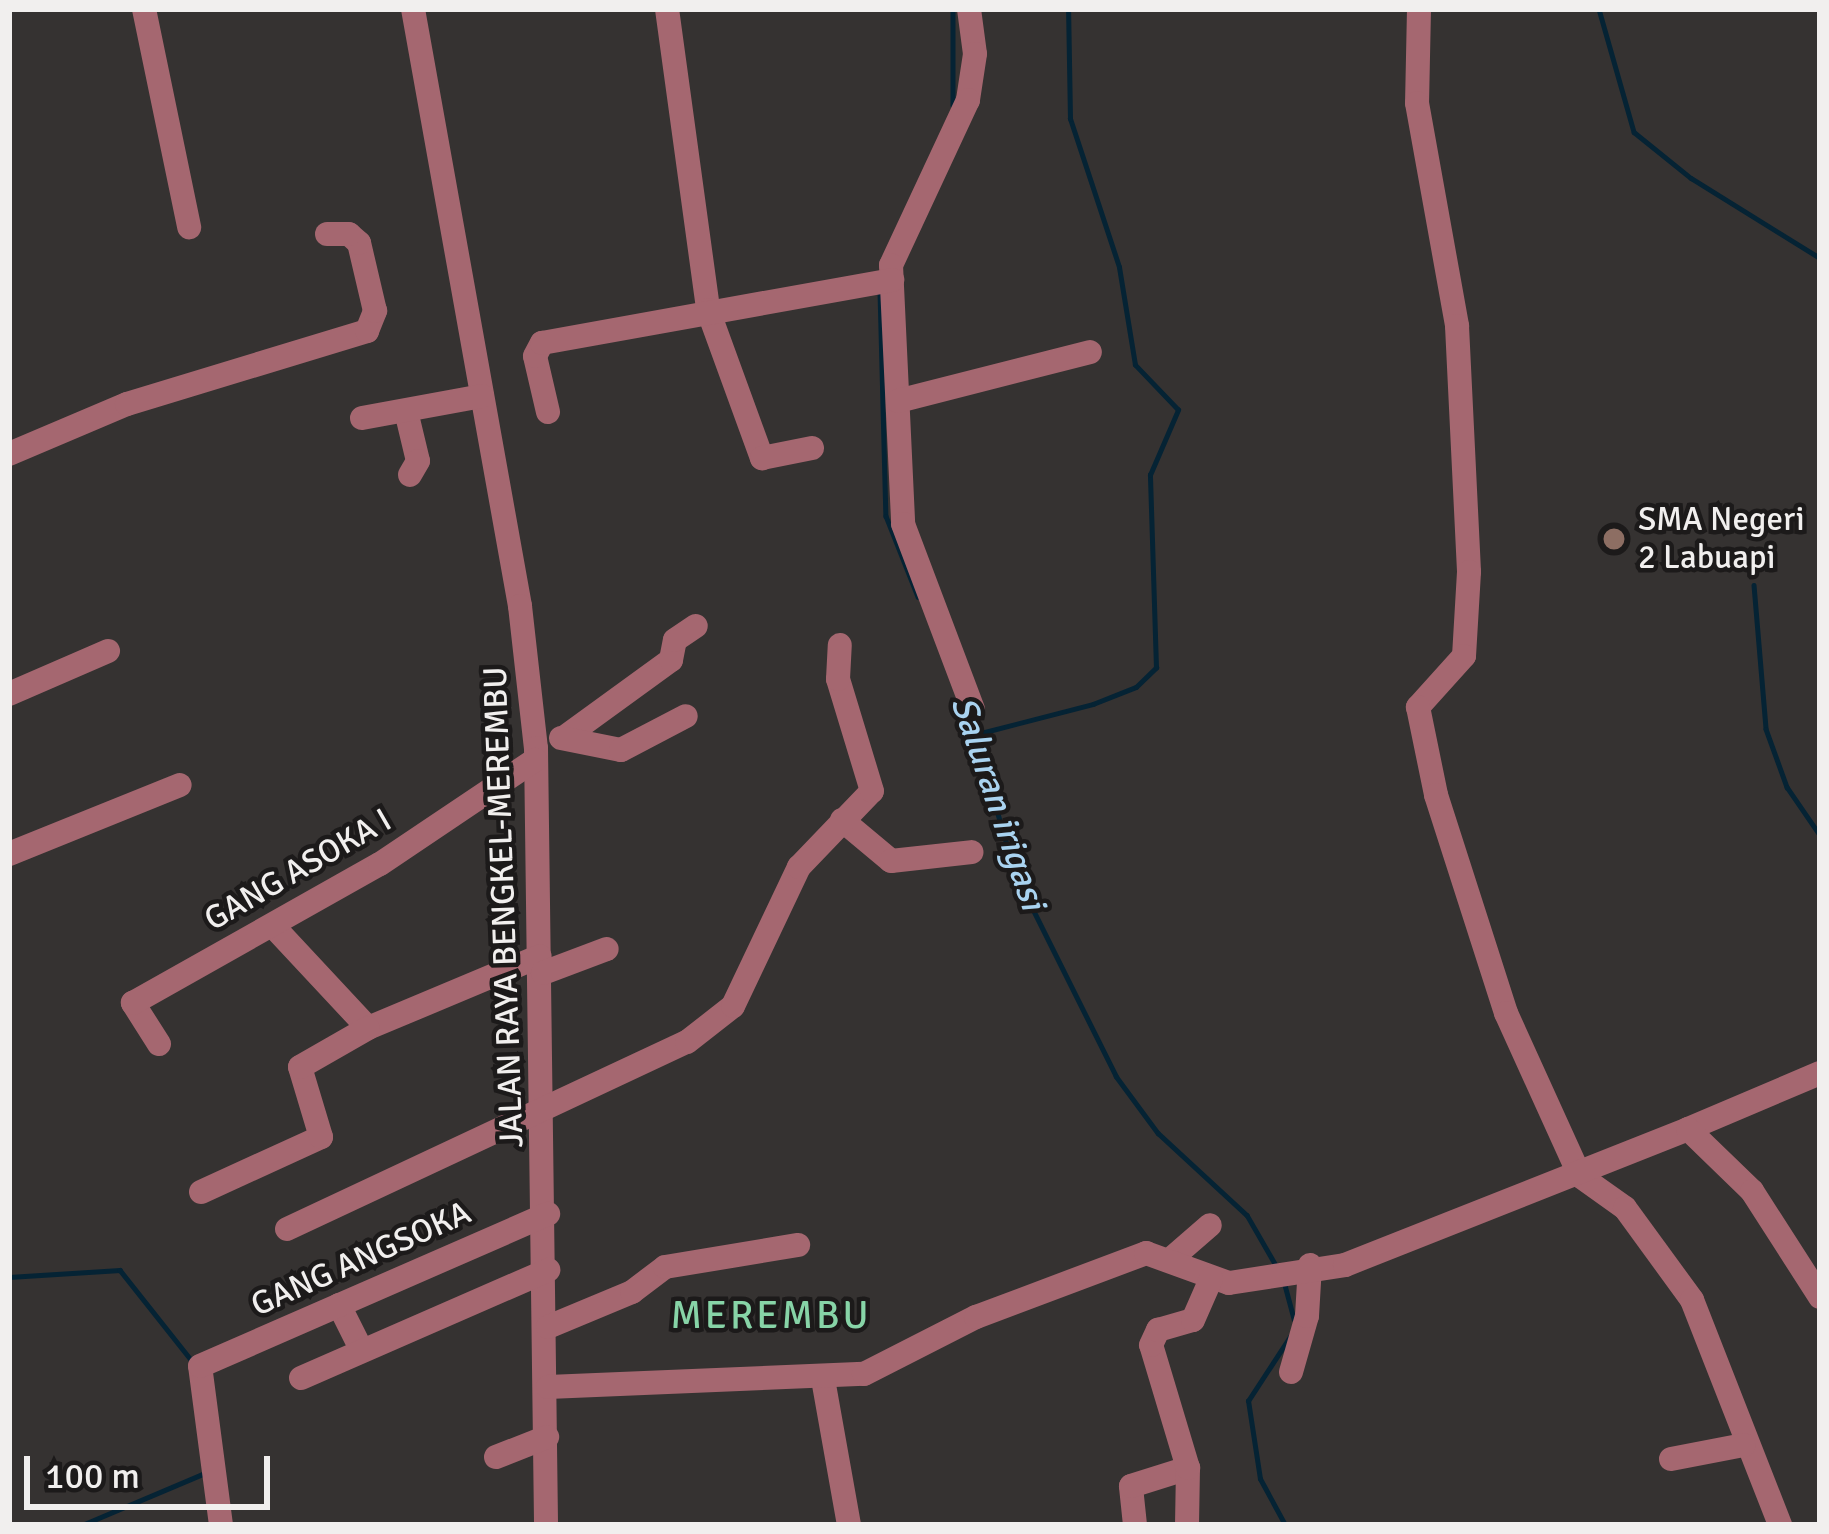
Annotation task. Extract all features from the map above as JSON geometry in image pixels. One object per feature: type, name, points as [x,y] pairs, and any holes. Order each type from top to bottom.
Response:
[{"type":"street","points":[[144,9],[189,227]]},
{"type":"street","name":"JALAN RAYA BENGKEL-MEREMBU","points":[[413,9],[482,395],[536,754],[548,1214],[546,1525]]},
{"type":"street","points":[[667,9],[708,310],[762,458],[812,448]]},
{"type":"street","points":[[969,9],[972,89],[900,235],[885,282],[898,401],[903,524],[974,709]]},
{"type":"street","points":[[1420,9],[1417,103],[1456,326],[1468,572],[1464,656],[1426,690],[1418,720],[1456,867],[1506,1013],[1580,1176],[1624,1208],[1671,1266],[1712,1346],[1744,1445],[1780,1525]]},
{"type":"street","points":[[9,454],[127,404],[367,331],[375,310],[359,243],[350,234],[327,234]]},
{"type":"street","points":[[548,412],[538,345],[708,310],[885,282]]},
{"type":"street","points":[[898,401],[1090,352]]},
{"type":"street","points":[[362,418],[482,395]]},
{"type":"street","points":[[406,411],[418,461],[410,475]]},
{"type":"street","name":"GANG ASOKA I","points":[[159,1044],[133,1003],[311,904],[565,737],[671,660],[675,640],[696,626]]},
{"type":"street","points":[[287,1228],[720,1019],[744,993],[800,867],[872,787],[838,679],[840,645]]},
{"type":"street","points":[[9,694],[108,651]]},
{"type":"street","points":[[565,737],[621,750],[686,716]]},
{"type":"street","points":[[9,854],[179,785]]},
{"type":"street","points":[[842,820],[891,861],[972,852]]},
{"type":"street","points":[[311,904],[328,926]]},
{"type":"street","points":[[272,926],[368,1028]]},
{"type":"street","points":[[201,1192],[321,1138],[300,1067],[368,1028],[542,964],[608,949]]},
{"type":"street","points":[[548,1387],[823,1379],[879,1369],[938,1334],[1122,1260],[1154,1252],[1211,1279],[1253,1284],[1295,1270],[1362,1260],[1580,1176],[1820,1073]]},
{"type":"street","points":[[1688,1129],[1753,1191],[1820,1297]]},
{"type":"street","name":"GANG ANGSOKA","points":[[220,1525],[200,1366],[548,1214]]},
{"type":"street","points":[[1172,1258],[1210,1225]]},
{"type":"street","points":[[548,1328],[632,1292],[665,1267],[798,1245]]},
{"type":"street","points":[[301,1378],[548,1270]]},
{"type":"street","points":[[1291,1372],[1307,1316],[1295,1270]]},
{"type":"street","points":[[1187,1525],[1188,1468],[1150,1345],[1158,1330],[1193,1320],[1211,1279]]},
{"type":"street","points":[[338,1305],[361,1348]]},
{"type":"street","points":[[823,1379],[849,1525]]},
{"type":"street","points":[[496,1456],[547,1437]]},
{"type":"street","points":[[1671,1460],[1744,1445]]},
{"type":"street","points":[[1135,1525],[1131,1486],[1188,1468]]},
{"type":"waterway","name":"Saluran irigasi","points":[[953,9],[953,105]]},
{"type":"waterway","points":[[977,734],[1093,704],[1136,687],[1156,668],[1150,475],[1178,410],[1135,365],[1119,267],[1070,119],[1068,9]]},
{"type":"waterway","points":[[1599,9],[1634,132],[1691,178],[1820,258]]},
{"type":"waterway","name":"Saluran irigasi","points":[[880,291],[886,516],[918,597]]},
{"type":"waterway","points":[[1754,585],[1766,729],[1787,787],[1820,835]]},
{"type":"waterway","name":"Saluran irigasi","points":[[970,718],[1016,875],[1116,1076],[1158,1133],[1247,1215],[1278,1269]]},
{"type":"waterway","points":[[9,1277],[120,1270],[192,1361]]},
{"type":"waterway","points":[[1285,1285],[1294,1319]]},
{"type":"waterway","name":"Saluran irigasi","points":[[1285,1525],[1260,1479],[1248,1401],[1291,1335]]},
{"type":"waterway","points":[[82,1525],[205,1473]]},
{"type":"place","name":"SMA Negeri 2 Labuapi","points":[[1614,539]]},
{"type":"district","name":"MEREMBU","points":[[771,1315]]}]
